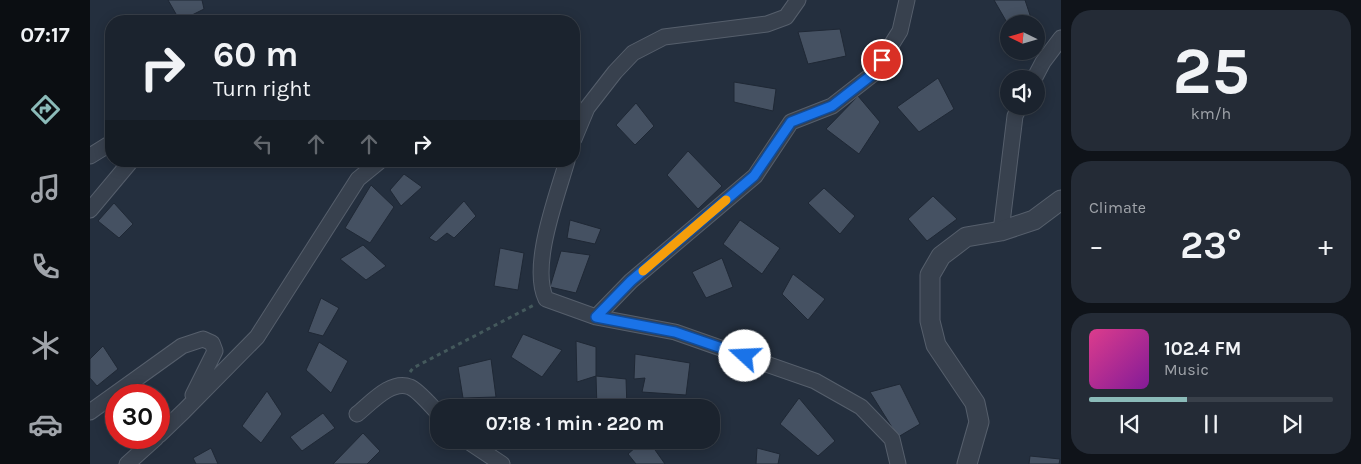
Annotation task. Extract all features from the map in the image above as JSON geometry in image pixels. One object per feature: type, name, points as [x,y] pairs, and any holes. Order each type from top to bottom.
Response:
[{"type":"street","points":[[580,125],[587,108],[615,72],[634,53],[664,37],[767,24],[786,17],[798,0]]},
{"type":"street","points":[[596,317],[631,281],[754,176],[791,122],[832,106],[873,74],[900,31],[907,0]]},
{"type":"street","points":[[1039,70],[1061,38]]},
{"type":"street","points":[[1001,231],[1016,115]]},
{"type":"street","points":[[90,156],[105,147]]},
{"type":"street","points":[[90,210],[126,167]]},
{"type":"street","points":[[170,424],[258,337],[358,179],[373,167]]},
{"type":"street","points":[[565,167],[542,250],[541,290],[546,299],[596,317],[675,332],[815,381],[861,407],[892,439],[898,464]]},
{"type":"street","points":[[967,464],[979,422],[975,403],[936,345],[930,321],[930,274],[941,256],[966,238],[1001,231],[1034,220],[1061,200]]},
{"type":"street","points":[[90,412],[182,346],[203,339],[212,342],[215,351],[184,411]]},
{"type":"street","points":[[357,414],[389,388],[402,385],[411,387],[430,405]]},
{"type":"street","points":[[126,464],[143,449]]},
{"type":"street","points":[[480,449],[502,464]]},
{"type":"path","points":[[402,385],[413,368],[546,299]]},
{"type":"building","points":[[168,0],[202,0],[204,9],[192,15],[177,15]]},
{"type":"building","points":[[994,0],[1025,0],[1030,15],[1003,15]]},
{"type":"building","points":[[840,29],[846,56],[808,64],[798,32]]},
{"type":"building","points":[[938,78],[954,109],[919,132],[897,107]]},
{"type":"building","points":[[734,82],[776,89],[773,111],[734,102]]},
{"type":"building","points":[[858,96],[880,122],[859,154],[826,129]]},
{"type":"building","points":[[636,103],[654,126],[635,145],[616,125]]},
{"type":"building","points":[[688,151],[722,186],[698,209],[667,175]]},
{"type":"building","points":[[404,174],[422,187],[401,206],[390,190]]},
{"type":"building","points":[[371,185],[394,207],[370,243],[345,228]]},
{"type":"building","points":[[824,188],[855,216],[840,234],[808,203]]},
{"type":"building","points":[[933,196],[957,219],[927,241],[908,219]]},
{"type":"building","points":[[464,201],[476,216],[454,238],[447,233],[436,242],[429,238]]},
{"type":"building","points":[[114,203],[133,224],[119,238],[98,221]]},
{"type":"building","points":[[570,220],[601,229],[595,244],[567,238]]},
{"type":"building","points":[[740,220],[780,248],[762,274],[723,244]]},
{"type":"building","points":[[363,245],[386,266],[366,280],[340,259]]},
{"type":"building","points":[[500,248],[524,253],[518,290],[494,286]]},
{"type":"building","points":[[561,251],[590,255],[576,293],[550,287]]},
{"type":"building","points":[[722,258],[733,287],[706,298],[692,272]]},
{"type":"building","points":[[793,274],[825,299],[808,320],[782,294]]},
{"type":"building","points":[[321,298],[339,308],[323,336],[308,332]]},
{"type":"building","points":[[523,334],[562,350],[542,377],[511,357]]},
{"type":"building","points":[[576,341],[596,347],[596,376],[577,382]]},
{"type":"building","points":[[319,342],[348,361],[331,393],[306,370]]},
{"type":"building","points":[[103,346],[118,369],[97,386],[90,378],[90,359]]},
{"type":"building","points":[[635,354],[690,363],[686,395],[642,392],[645,378],[634,379]]},
{"type":"building","points":[[491,359],[496,397],[463,398],[458,367]]},
{"type":"building","points":[[596,376],[626,379],[627,399],[597,399]]},
{"type":"building","points":[[900,384],[920,424],[898,437],[870,392]]},
{"type":"building","points":[[267,391],[282,414],[261,443],[242,426]]},
{"type":"building","points":[[799,398],[835,441],[818,456],[780,424]]},
{"type":"building","points":[[323,413],[335,428],[302,451],[290,437]]},
{"type":"building","points":[[363,433],[380,451],[367,464],[333,464]]},
{"type":"building","points":[[211,448],[218,464],[196,464],[193,458]]},
{"type":"building","points":[[757,448],[780,454],[778,464],[756,464]]},
{"type":"building","points":[[634,449],[654,449],[665,464],[636,464],[628,454]]},
{"type":"building","points":[[1030,456],[1060,459],[1059,464],[1029,464]]},
{"type":"slow traffic","points":[[643,271],[726,200]]},
{"type":"route","points":[[745,356],[675,332],[596,317],[631,281],[754,176],[791,122],[832,106],[873,74],[882,60]]}]
